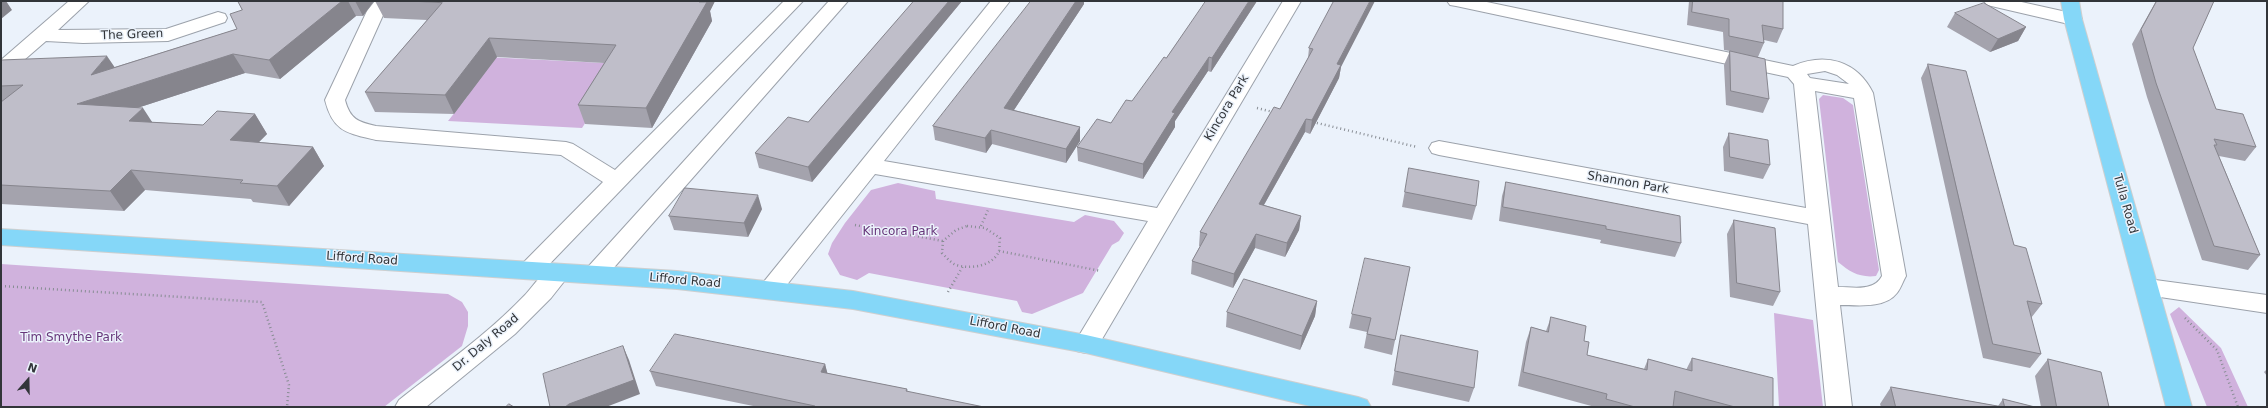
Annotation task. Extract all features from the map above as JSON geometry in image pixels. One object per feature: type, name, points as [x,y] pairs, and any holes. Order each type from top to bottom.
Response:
[{"type":"main road","name":"Tulla Road","points":[[2072,10],[2152,288],[2179,407]]},
{"type":"main road","name":"Lifford Road","points":[[1,237],[369,259],[677,280],[853,300],[1086,344],[1358,407]]},
{"type":"street","points":[[1,70],[44,35],[80,1]]},
{"type":"street","points":[[385,1],[376,11],[335,100],[339,116],[344,120],[355,128],[376,133],[566,149],[617,181]]},
{"type":"street","points":[[529,271],[794,1]]},
{"type":"street","points":[[595,274],[839,1]]},
{"type":"street","points":[[770,290],[1001,1]]},
{"type":"street","name":"Kincora Park","points":[[1086,344],[1161,216],[1292,1]]},
{"type":"street","points":[[1456,1],[1800,77]]},
{"type":"street","points":[[1993,1],[2072,10]]},
{"type":"street","name":"The Green","points":[[44,35],[82,37],[168,34],[218,18]]},
{"type":"street","points":[[1827,296],[1873,296],[1888,288],[1894,276],[1863,94],[1860,84],[1851,75],[1839,68],[1819,65],[1805,67],[1800,77],[1818,218],[1839,407]]},
{"type":"street","name":"Shannon Park","points":[[1439,148],[1818,218]]},
{"type":"street","points":[[870,166],[1161,216]]},
{"type":"street","name":"Dr. Daly Road","points":[[408,407],[494,338],[540,296],[558,273]]},
{"type":"street","points":[[2152,288],[2267,304]]},
{"type":"path","points":[[1231,101],[1276,113]]},
{"type":"path","points":[[1305,120],[1409,146],[1439,148]]},
{"type":"path","points":[[826,220],[943,241]]},
{"type":"path","points":[[967,226],[981,226],[994,231],[1000,238],[999,251],[992,260],[983,264],[963,266],[949,261],[942,252],[943,241],[956,230],[967,226]]},
{"type":"path","points":[[999,251],[1126,276]]},
{"type":"path","points":[[936,315],[963,266]]},
{"type":"path","points":[[1,286],[262,302],[289,385],[287,407]]},
{"type":"path","points":[[2152,288],[2217,350],[2238,407]]},
{"type":"green space","points":[[486,57],[623,64],[582,128],[448,121],[467,97]]},
{"type":"green space","points":[[1823,95],[1843,98],[1853,105],[1879,270],[1876,276],[1856,274],[1838,262],[1819,99]]},
{"type":"green space","name":"Kincora Park","points":[[898,183],[935,191],[936,199],[1074,222],[1085,215],[1114,221],[1124,233],[1119,241],[1112,245],[1083,293],[1032,314],[1022,312],[1017,301],[869,273],[857,280],[840,275],[828,254],[832,243],[845,223],[871,190]]},
{"type":"green space","name":"Tim Smythe Park","points":[[1,264],[448,294],[462,302],[468,312],[468,326],[462,346],[384,407],[1,407]]},
{"type":"green space","points":[[2179,307],[2221,348],[2248,407],[2207,407],[2170,314]]},
{"type":"green space","points":[[1774,313],[1813,320],[1823,407],[1779,407]]},
{"type":"building","points":[[238,1],[342,1],[269,60],[233,54],[77,104],[143,108],[129,121],[203,125],[217,111],[255,114],[230,140],[313,147],[277,186],[240,183],[243,180],[131,170],[110,191],[1,185],[1,102],[23,85],[1,86],[1,60],[107,56],[91,75],[237,29],[230,14],[242,10]]},
{"type":"building","points":[[410,1],[707,2],[646,108],[578,105],[616,45],[489,38],[445,95],[365,92],[442,3]]},
{"type":"building","points":[[914,1],[949,1],[808,167],[755,153],[788,117],[808,122]]},
{"type":"building","points":[[1031,1],[1076,1],[1004,108],[1080,127],[1066,149],[991,130],[985,138],[933,126]]},
{"type":"building","points":[[1206,1],[1249,1],[1212,58],[1209,57],[1172,112],[1175,113],[1143,164],[1077,147],[1097,119],[1111,123],[1126,100],[1132,101],[1164,57],[1166,58]]},
{"type":"building","points":[[1334,1],[1370,1],[1337,64],[1341,65],[1312,120],[1306,119],[1259,204],[1301,216],[1287,243],[1256,234],[1234,274],[1192,261],[1207,234],[1200,232],[1274,107],[1280,109],[1313,49],[1309,48]]},
{"type":"building","points":[[1693,1],[1783,1],[1783,29],[1762,25],[1764,43],[1729,36],[1729,19],[1692,12]]},
{"type":"building","points":[[2157,1],[2214,1],[2193,48],[2216,109],[2243,114],[2256,147],[2214,139],[2217,145],[2214,145],[2260,255],[2214,246],[2156,83],[2141,30]]},
{"type":"building","points":[[1984,3],[2026,27],[1998,39],[1955,13]]},
{"type":"building","points":[[1730,51],[1765,59],[1769,99],[1731,91]]},
{"type":"building","points":[[1928,64],[1966,71],[2014,245],[2026,248],[2042,304],[2027,301],[2041,354],[1993,344]]},
{"type":"building","points":[[1729,133],[1768,140],[1770,165],[1730,157]]},
{"type":"building","points":[[1409,168],[1479,181],[1476,206],[1405,192]]},
{"type":"building","points":[[1506,182],[1680,216],[1681,243],[1606,229],[1606,226],[1503,207]]},
{"type":"building","points":[[685,188],[758,195],[744,223],[669,216]]},
{"type":"building","points":[[1734,220],[1775,228],[1780,292],[1737,283]]},
{"type":"building","points":[[1365,258],[1410,267],[1395,340],[1367,334],[1371,318],[1352,314]]},
{"type":"building","points":[[1244,279],[1317,301],[1302,336],[1227,312]]},
{"type":"building","points":[[1551,317],[1586,326],[1584,341],[1589,342],[1587,355],[1647,370],[1648,359],[1692,371],[1692,358],[1773,378],[1773,407],[1735,407],[1675,391],[1673,407],[1635,407],[1606,399],[1607,394],[1523,372],[1531,327],[1548,332]]},
{"type":"building","points":[[675,334],[825,364],[821,372],[907,389],[906,391],[984,407],[814,407],[815,406],[650,371]]},
{"type":"building","points":[[1401,335],[1478,351],[1474,388],[1395,371]]},
{"type":"building","points":[[623,346],[634,380],[569,404],[565,407],[550,407],[543,374]]},
{"type":"building","points":[[2048,359],[2101,372],[2109,407],[2057,407]]},
{"type":"building","points":[[1891,387],[2003,407],[1896,407]]},
{"type":"building","points":[[2003,399],[2035,407],[2005,407]]},
{"type":"building","points":[[509,404],[514,407],[506,407]]}]
